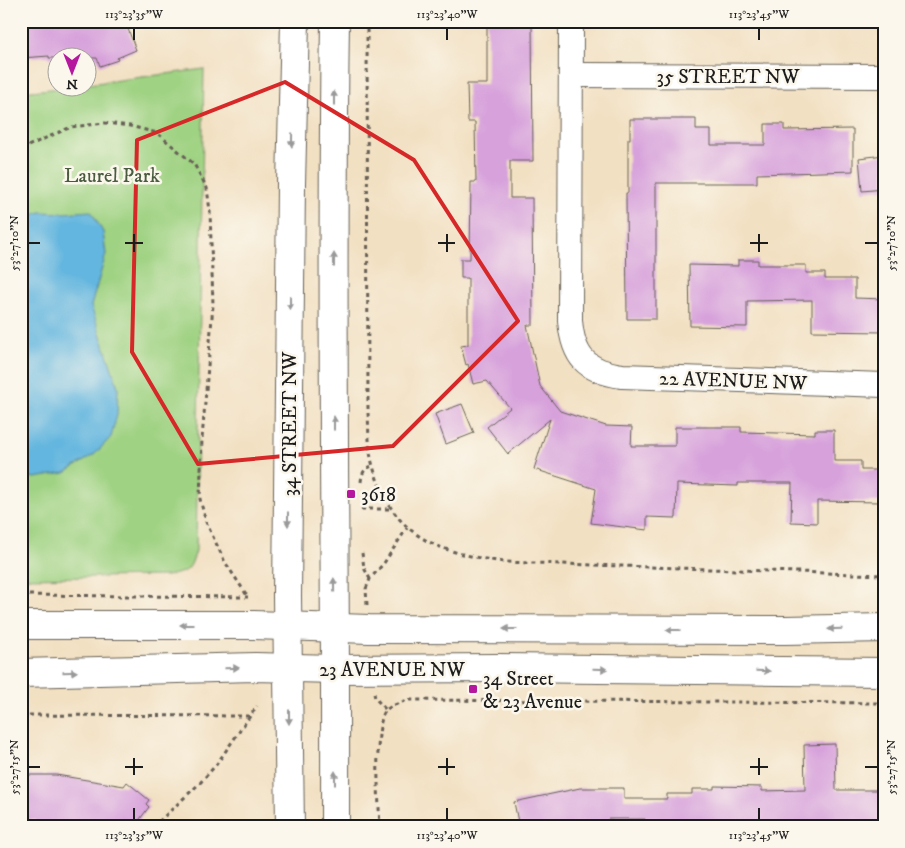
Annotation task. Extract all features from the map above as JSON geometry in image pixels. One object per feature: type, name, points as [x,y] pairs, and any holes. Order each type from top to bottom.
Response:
[{"type":"main road","name":"34 STREET NW","points":[[290,827],[287,596],[289,331],[295,21]]},
{"type":"main road","points":[[335,21],[333,526],[335,827]]},
{"type":"main road","name":"23 AVENUE NW","points":[[21,625],[755,630],[884,628]]},
{"type":"main road","name":"23 AVENUE NW","points":[[21,673],[255,667],[884,672]]},
{"type":"street","points":[[571,21],[571,75]]},
{"type":"street","name":"35 STREET NW","points":[[571,75],[884,76]]},
{"type":"street","name":"22 AVENUE NW","points":[[571,75],[570,320],[574,345],[586,363],[596,370],[622,376],[884,386]]},
{"type":"path","points":[[367,21],[368,413],[372,466],[390,508],[407,528],[423,540],[478,558],[504,562],[884,575]]},
{"type":"path","points":[[21,149],[70,127],[104,123],[130,126],[157,133],[194,164],[207,188],[210,211],[214,305],[202,439],[200,500],[206,522],[225,562],[248,597]]},
{"type":"path","points":[[361,485],[362,474],[367,467],[372,466]]},
{"type":"path","points":[[361,501],[361,518]]},
{"type":"path","points":[[361,508],[390,508]]},
{"type":"path","points":[[366,589],[370,579],[384,563],[407,528]]},
{"type":"path","points":[[361,546],[364,568],[370,579]]},
{"type":"path","points":[[21,595],[248,597],[253,599]]},
{"type":"path","points":[[375,698],[386,710]]},
{"type":"path","points":[[380,827],[379,741],[382,718],[386,710],[407,700],[884,703]]},
{"type":"path","points":[[152,827],[200,783],[216,764],[257,706]]},
{"type":"path","points":[[21,715],[250,716]]},
{"type":"highlighted area","points":[[285,82],[414,160],[518,321],[393,446],[198,464],[132,352],[137,140]]},
{"type":"green space","name":"Laurel Park","points":[[204,69],[196,551],[187,570],[167,576],[21,578],[21,92],[48,89],[48,98],[98,98],[98,83]]},
{"type":"water","points":[[91,211],[103,232],[106,254],[91,306],[118,387],[117,415],[111,437],[95,454],[65,473],[35,478],[21,475],[21,220],[40,212]]},
{"type":"building","points":[[21,21],[125,21],[136,50],[117,58],[118,60],[100,66],[98,48],[48,48],[48,56],[21,58]]},
{"type":"building","points":[[487,21],[532,21],[533,161],[510,161],[510,198],[532,198],[533,325],[527,325],[540,386],[560,411],[606,426],[632,427],[631,446],[675,446],[675,427],[741,427],[741,432],[815,434],[815,430],[834,430],[834,461],[861,461],[861,470],[880,470],[880,502],[817,501],[817,523],[791,522],[792,483],[738,483],[738,486],[677,484],[676,518],[647,517],[647,530],[591,523],[596,489],[534,469],[550,419],[508,454],[487,427],[510,408],[487,381],[473,384],[461,346],[468,345],[468,278],[461,278],[461,259],[470,259],[471,182],[476,182],[475,122],[468,122],[467,84],[487,84]]},
{"type":"building","points":[[630,119],[696,119],[696,130],[711,130],[711,145],[765,145],[765,124],[784,124],[784,130],[853,129],[853,171],[757,174],[757,183],[656,183],[656,319],[627,319],[626,193],[628,193]]},
{"type":"building","points":[[884,155],[884,189],[862,191],[859,158]]},
{"type":"building","points":[[738,260],[758,260],[758,265],[806,265],[806,273],[825,273],[825,279],[855,279],[855,298],[884,299],[884,332],[812,331],[812,300],[747,301],[747,327],[690,326],[689,265],[738,266]]},
{"type":"building","points":[[462,404],[474,433],[446,444],[435,414]]},
{"type":"building","points":[[835,744],[836,790],[881,790],[881,827],[656,827],[656,824],[645,824],[645,819],[608,819],[608,827],[519,827],[514,802],[580,788],[624,788],[624,799],[667,799],[667,794],[692,794],[692,789],[714,789],[714,786],[762,787],[762,791],[805,790],[804,745]]},
{"type":"building","points":[[21,775],[56,775],[124,786],[127,782],[149,800],[146,804],[149,807],[134,827],[34,827],[35,820],[21,820]]},
{"type":"place","name":"3618","points":[[351,494]]},
{"type":"place","name":"34 Street & 23 Avenue","points":[[473,689]]}]
